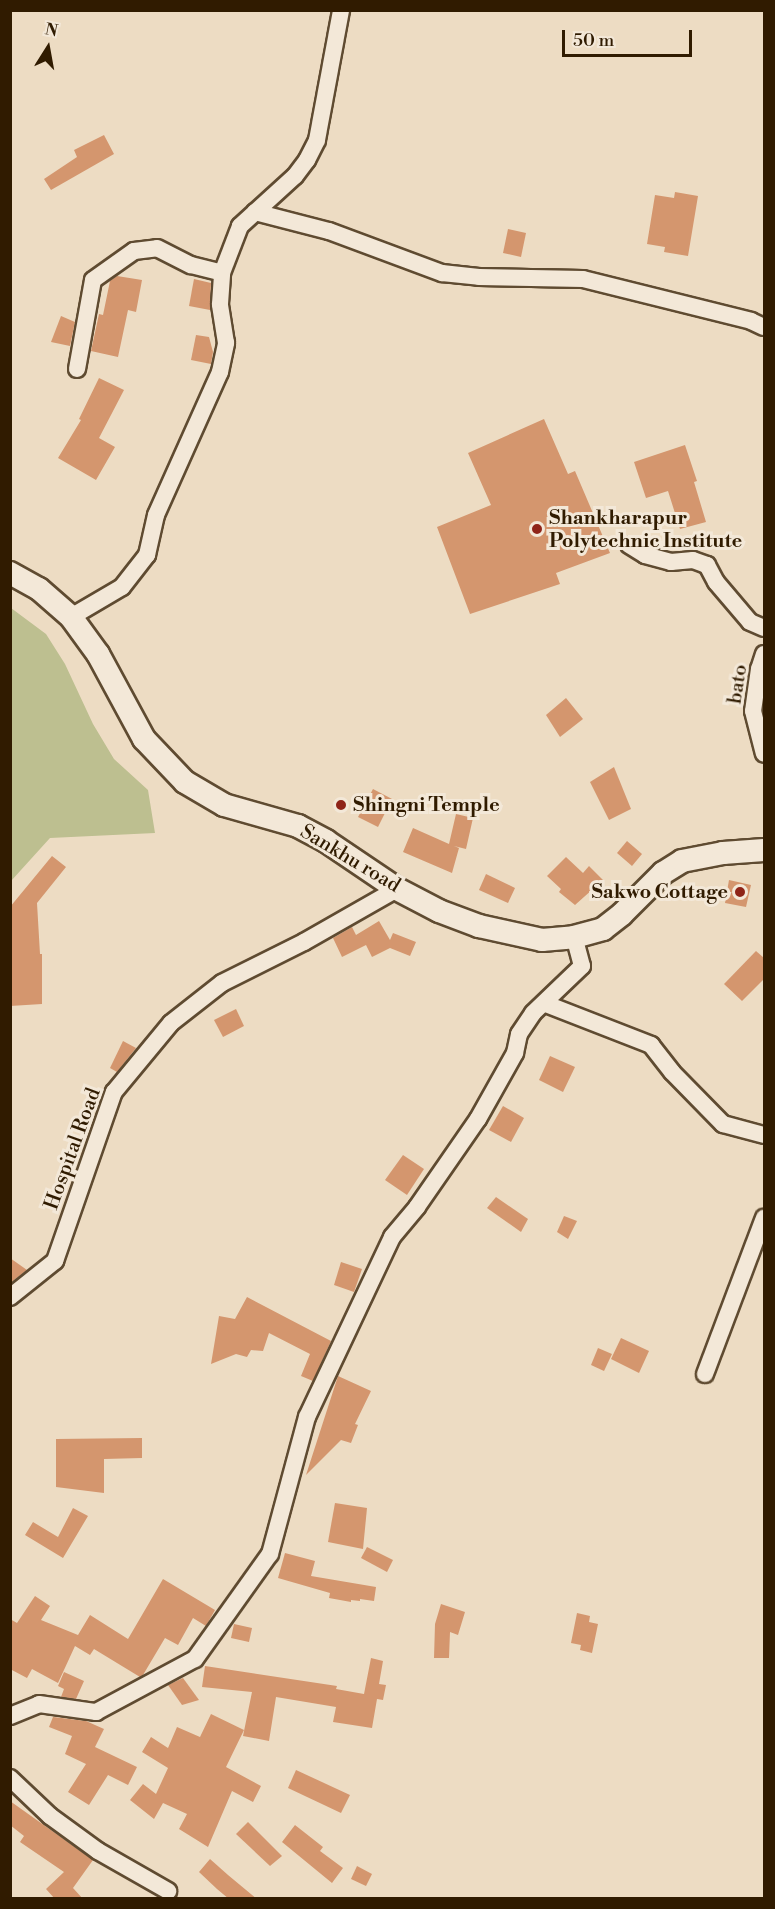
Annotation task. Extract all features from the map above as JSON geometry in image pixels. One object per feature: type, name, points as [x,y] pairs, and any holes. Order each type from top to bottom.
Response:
[{"type":"main road","name":"Sankhu road","points":[[10,573],[39,589],[72,617],[98,654],[144,739],[185,782],[224,805],[298,826],[326,841],[397,889],[440,911],[479,926],[542,940],[574,938],[603,929],[622,914],[663,873],[682,861],[723,853],[765,850]]},
{"type":"street","points":[[72,617],[122,587],[147,555],[156,515],[220,372],[226,343],[220,304],[222,273],[240,226],[295,176],[307,160],[317,140],[341,10]]},
{"type":"street","points":[[255,212],[329,231],[442,273],[478,277],[583,279],[751,321],[765,327]]},
{"type":"street","points":[[77,369],[93,279],[134,251],[156,248],[191,265],[222,273]]},
{"type":"street","points":[[629,545],[645,555],[671,562],[693,560],[707,565],[716,582],[750,622],[765,628]]},
{"type":"street","name":"bato","points":[[765,654],[759,669],[753,711],[765,754]]},
{"type":"street","name":"Hospital Road","points":[[10,1297],[55,1261],[114,1092],[171,1023],[222,983],[304,942],[397,889]]},
{"type":"street","points":[[10,1716],[39,1704],[96,1712],[195,1659],[270,1554],[307,1417],[392,1237],[417,1207],[478,1119],[515,1053],[519,1034],[533,1013],[546,1004],[582,966],[574,938]]},
{"type":"street","points":[[546,1004],[651,1045],[700,1103],[723,1124],[765,1135]]},
{"type":"street","points":[[705,1374],[765,1218]]},
{"type":"street","points":[[10,1778],[50,1816],[98,1851],[168,1891]]},
{"type":"green space","points":[[11,608],[46,634],[65,664],[93,724],[114,759],[148,790],[155,833],[50,838],[11,881]]},
{"type":"building","points":[[104,135],[114,154],[51,190],[44,179],[77,157],[74,150]]},
{"type":"building","points":[[675,192],[698,196],[688,256],[664,252],[665,247],[647,244],[655,195],[674,198]]},
{"type":"building","points":[[508,229],[526,233],[521,257],[503,253]]},
{"type":"building","points":[[117,276],[142,280],[136,312],[128,310],[118,357],[91,351],[99,314],[103,315],[110,281]]},
{"type":"building","points":[[194,279],[211,283],[210,310],[189,306]]},
{"type":"building","points":[[61,316],[75,322],[70,346],[51,342]]},
{"type":"building","points":[[196,335],[209,337],[213,352],[211,364],[191,360]]},
{"type":"building","points":[[99,378],[124,390],[99,438],[115,447],[96,480],[58,458],[81,420],[79,419]]},
{"type":"building","points":[[544,419],[568,474],[575,471],[610,553],[556,573],[560,584],[470,614],[437,527],[491,505],[468,453]]},
{"type":"building","points":[[685,445],[697,481],[694,482],[706,522],[680,529],[668,491],[646,498],[634,462]]},
{"type":"building","points":[[566,698],[583,719],[560,737],[546,715]]},
{"type":"building","points":[[614,767],[631,809],[609,820],[590,782]]},
{"type":"building","points":[[373,789],[392,799],[378,827],[358,817]]},
{"type":"building","points":[[456,814],[473,818],[466,849],[454,846],[459,848],[452,873],[403,852],[413,828],[449,844]]},
{"type":"building","points":[[627,841],[642,854],[632,866],[617,853]]},
{"type":"building","points":[[52,856],[66,867],[37,903],[40,954],[42,954],[42,1004],[10,1006],[10,907]]},
{"type":"building","points":[[566,857],[583,873],[589,866],[603,880],[575,905],[559,892],[561,889],[547,876]]},
{"type":"building","points":[[486,874],[515,888],[508,903],[479,890]]},
{"type":"building","points":[[729,880],[751,885],[746,907],[725,903]]},
{"type":"building","points":[[379,921],[390,940],[393,933],[416,942],[410,956],[390,948],[372,957],[366,945],[342,957],[333,938],[352,927],[356,935]]},
{"type":"building","points":[[756,951],[765,959],[765,978],[742,1001],[724,984]]},
{"type":"building","points":[[236,1009],[244,1026],[223,1037],[214,1020]]},
{"type":"building","points":[[123,1041],[136,1048],[117,1072],[110,1068]]},
{"type":"building","points":[[550,1056],[575,1067],[563,1092],[539,1080]]},
{"type":"building","points":[[503,1106],[524,1118],[511,1142],[489,1130]]},
{"type":"building","points":[[403,1155],[424,1169],[407,1195],[385,1180]]},
{"type":"building","points":[[496,1197],[528,1219],[521,1232],[487,1208]]},
{"type":"building","points":[[564,1216],[577,1221],[568,1239],[557,1232]]},
{"type":"building","points":[[10,1258],[27,1270],[10,1283]]},
{"type":"building","points":[[341,1262],[362,1269],[354,1292],[334,1285]]},
{"type":"building","points":[[247,1297],[331,1341],[313,1381],[301,1376],[310,1354],[269,1333],[263,1351],[251,1350],[247,1357],[236,1354],[211,1364],[219,1316],[235,1319]]},
{"type":"building","points":[[621,1338],[649,1351],[639,1373],[611,1359]]},
{"type":"building","points":[[598,1348],[612,1354],[604,1371],[591,1365]]},
{"type":"building","points":[[338,1376],[371,1391],[355,1424],[358,1425],[351,1443],[341,1440],[306,1475]]},
{"type":"building","points":[[142,1438],[142,1458],[104,1459],[104,1493],[56,1487],[56,1439]]},
{"type":"building","points":[[335,1503],[367,1508],[363,1549],[328,1542]]},
{"type":"building","points":[[73,1508],[88,1516],[63,1558],[25,1535],[33,1522],[58,1537]]},
{"type":"building","points":[[367,1547],[393,1560],[387,1572],[361,1558]]},
{"type":"building","points":[[285,1553],[315,1561],[311,1576],[376,1587],[374,1601],[360,1599],[360,1601],[351,1600],[351,1602],[329,1598],[330,1593],[278,1578]]},
{"type":"building","points":[[163,1579],[215,1610],[206,1626],[193,1618],[178,1645],[165,1638],[140,1677],[94,1649],[90,1655],[75,1646],[58,1683],[32,1669],[27,1678],[10,1669],[10,1619],[17,1623],[35,1596],[50,1606],[41,1620],[78,1635],[90,1615],[128,1639]]},
{"type":"building","points":[[441,1604],[465,1612],[458,1635],[450,1632],[449,1658],[434,1658],[435,1624]]},
{"type":"building","points":[[577,1613],[590,1616],[589,1622],[598,1624],[592,1653],[580,1650],[581,1645],[571,1643]]},
{"type":"building","points":[[234,1624],[252,1628],[249,1642],[231,1638]]},
{"type":"building","points":[[371,1658],[383,1661],[379,1684],[386,1685],[383,1700],[377,1699],[372,1728],[333,1722],[336,1707],[276,1697],[269,1741],[243,1736],[252,1692],[202,1687],[205,1666],[337,1686],[336,1689],[364,1694]]},
{"type":"building","points":[[64,1672],[84,1681],[76,1699],[61,1697],[64,1689],[58,1686]]},
{"type":"building","points":[[183,1678],[199,1700],[182,1705],[168,1685]]},
{"type":"building","points":[[211,1714],[244,1730],[226,1767],[261,1786],[253,1802],[232,1791],[208,1847],[179,1829],[187,1814],[163,1803],[154,1819],[130,1800],[143,1784],[156,1794],[168,1768],[142,1752],[151,1737],[168,1748],[177,1727],[200,1737]]},
{"type":"building","points":[[53,1717],[86,1721],[104,1729],[95,1747],[137,1767],[128,1785],[108,1775],[89,1805],[68,1792],[86,1764],[65,1754],[72,1736],[49,1727]]},
{"type":"building","points":[[296,1770],[350,1795],[341,1813],[288,1788]]},
{"type":"building","points":[[10,1801],[93,1860],[73,1888],[83,1899],[55,1899],[46,1889],[64,1872],[20,1842],[24,1836],[10,1825]]},
{"type":"building","points":[[248,1822],[282,1856],[270,1866],[236,1834]]},
{"type":"building","points":[[295,1825],[323,1847],[320,1851],[343,1868],[332,1883],[282,1842]]},
{"type":"building","points":[[210,1859],[257,1899],[229,1899],[217,1889],[199,1872]]},
{"type":"building","points":[[357,1866],[372,1874],[366,1886],[351,1879]]},
{"type":"place","name":"Shankharapur Polytechnic Institute","points":[[537,529]]},
{"type":"place","name":"Shingni Temple","points":[[341,805]]},
{"type":"place","name":"Sakwo Cottage","points":[[740,892]]}]
